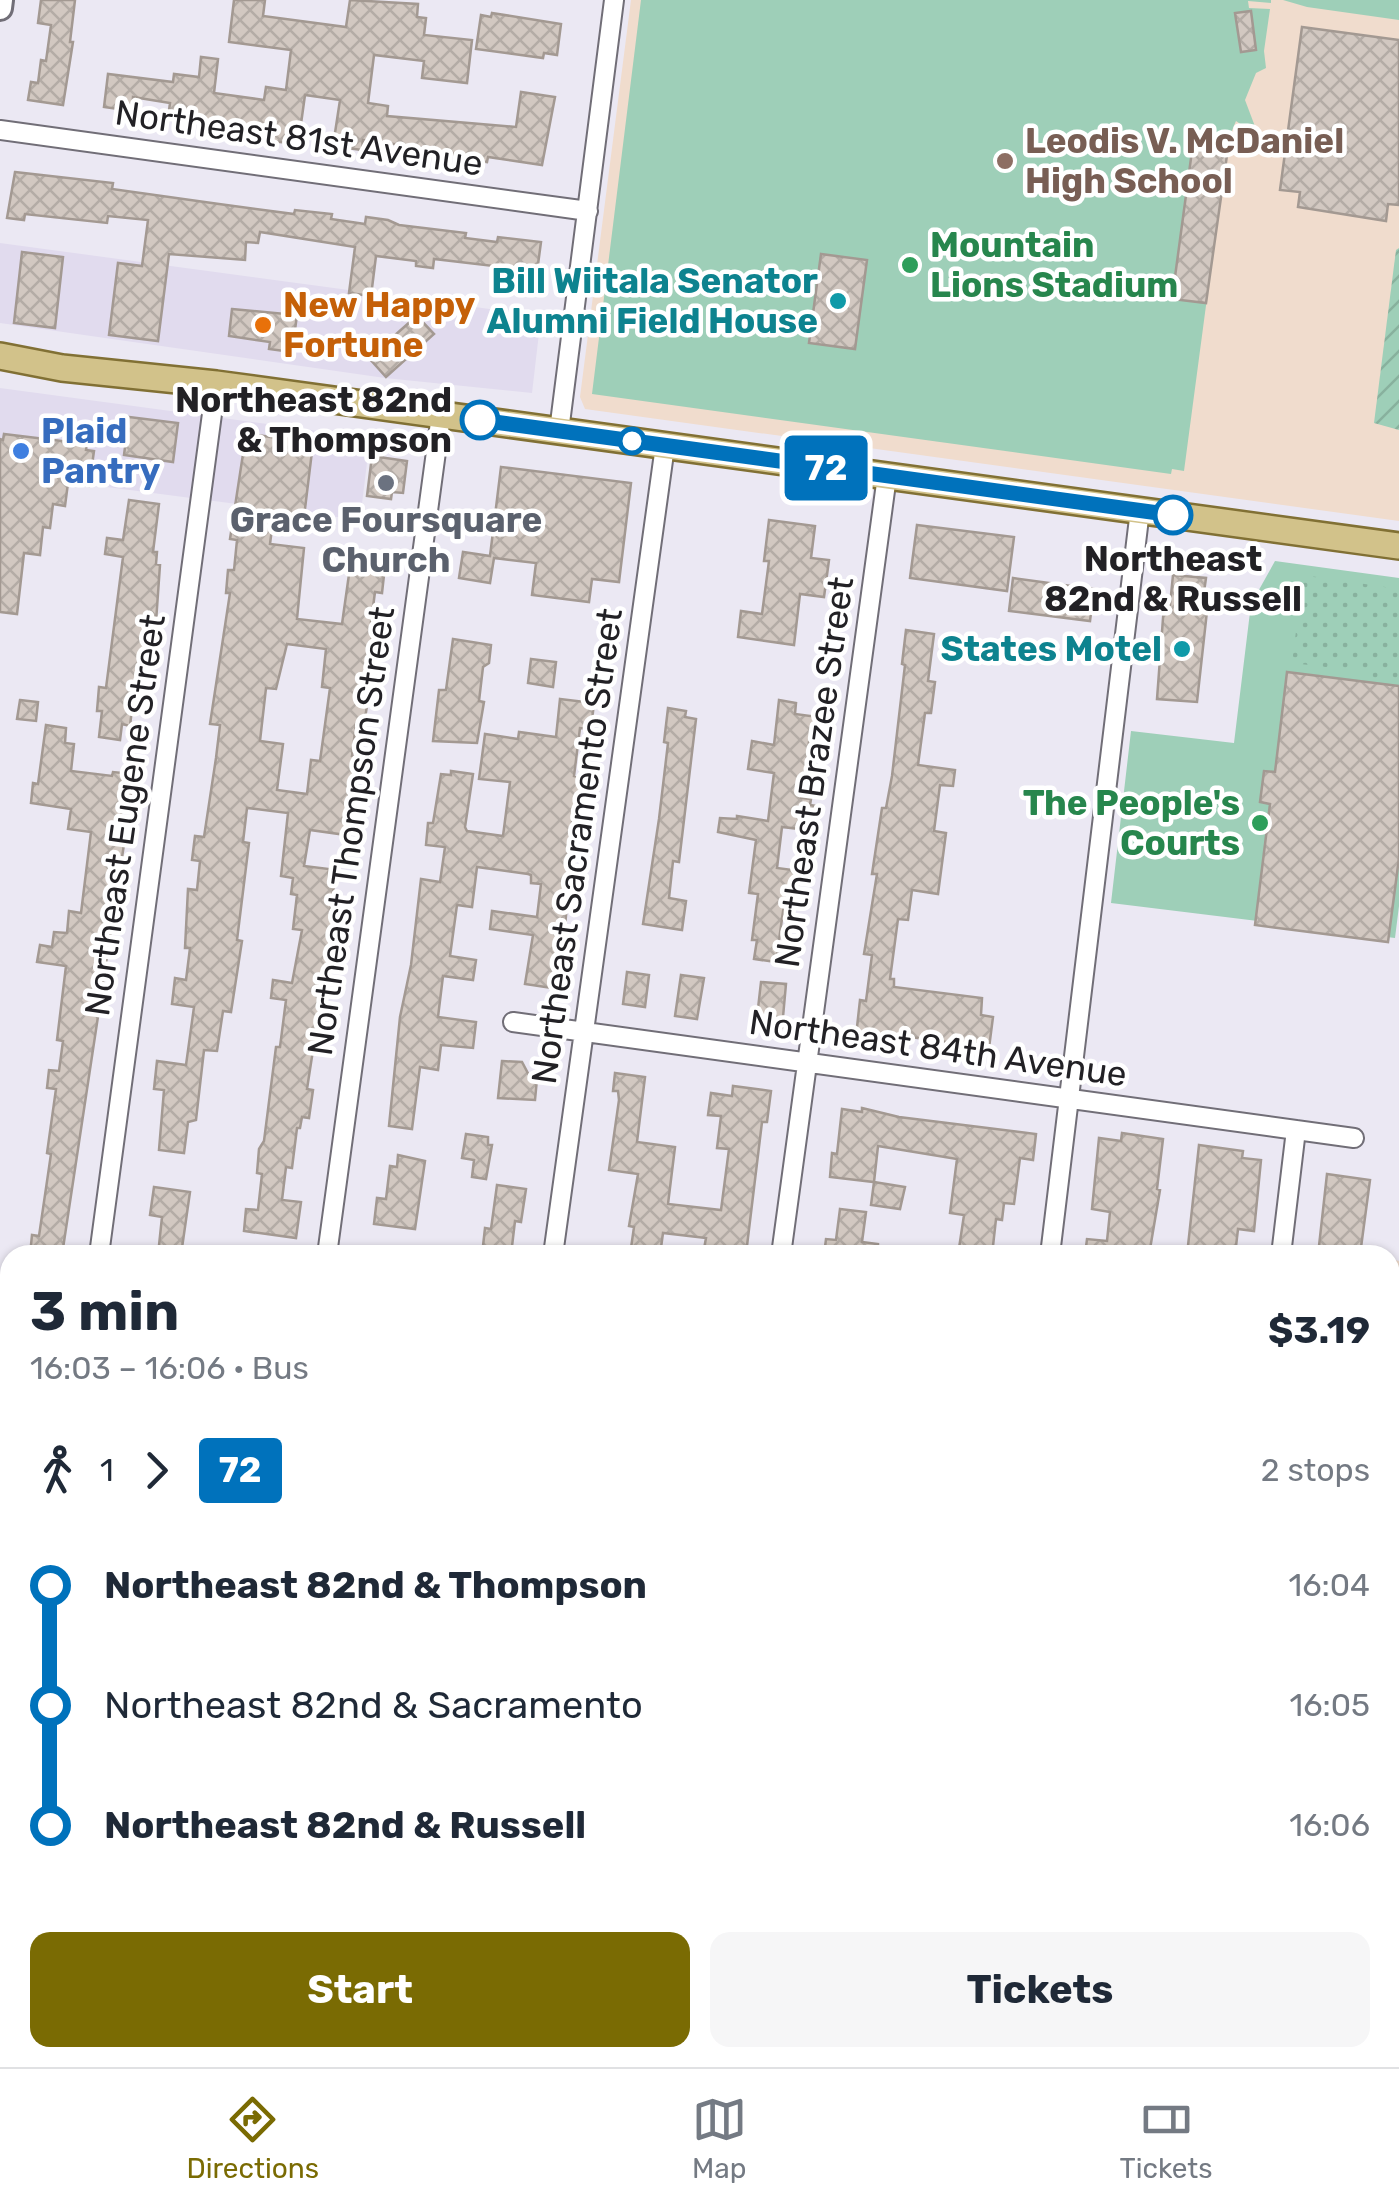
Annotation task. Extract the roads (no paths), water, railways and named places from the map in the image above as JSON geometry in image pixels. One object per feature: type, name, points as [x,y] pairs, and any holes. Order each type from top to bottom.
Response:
[{"type":"main road","points":[[0,356],[62,368],[216,384],[1399,546]]},
{"type":"street","points":[[0,8],[1,0]]},
{"type":"street","points":[[558,431],[614,0]]},
{"type":"street","name":"Northeast 81st Avenue","points":[[0,130],[588,211]]},
{"type":"street","name":"Northeast Eugene Street","points":[[100,1245],[216,384]]},
{"type":"street","name":"Northeast Thompson Street","points":[[327,1245],[441,415]]},
{"type":"street","name":"Northeast Sacramento Street","points":[[554,1245],[665,446]]},
{"type":"street","name":"Northeast Brazee Street","points":[[782,1245],[887,476]]},
{"type":"street","points":[[1051,1245],[1140,510]]},
{"type":"street","name":"Northeast 84th Avenue","points":[[513,1022],[1354,1138]]},
{"type":"street","points":[[1282,1245],[1296,1130]]},
{"type":"place","name":"Leodis V. McDaniel High School","points":[[1005,161]]},
{"type":"place","name":"Mountain Lions Stadium","points":[[910,265]]},
{"type":"place","name":"Bill Wiitala Senator Alumni Field House","points":[[838,301]]},
{"type":"place","name":"New Happy Fortune","points":[[263,325]]},
{"type":"place","name":"Northeast 82nd & Thompson","points":[[480,420]]},
{"type":"place","name":"Plaid Pantry","points":[[21,451]]},
{"type":"place","name":"Grace Foursquare Church","points":[[386,483]]},
{"type":"place","name":"Northeast 82nd & Russell","points":[[1173,515]]},
{"type":"place","name":"States Motel","points":[[1182,649]]},
{"type":"place","name":"The People's Courts","points":[[1260,823]]}]
